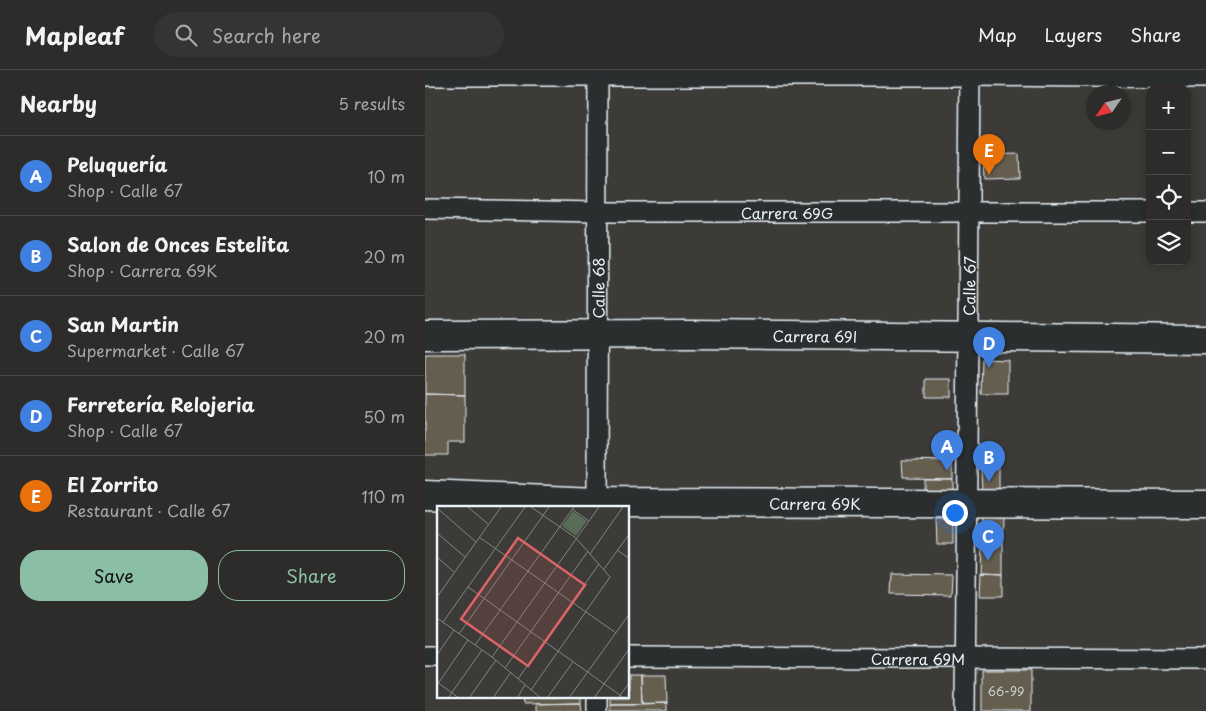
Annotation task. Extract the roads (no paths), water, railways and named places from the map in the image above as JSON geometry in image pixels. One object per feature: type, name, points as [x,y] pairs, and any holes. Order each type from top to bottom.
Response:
[{"type":"street","points":[[425,76],[598,73],[970,73],[1206,78]]},
{"type":"street","name":"Calle 68","points":[[597,504],[598,73]]},
{"type":"street","name":"Calle 67","points":[[965,711],[970,73]]},
{"type":"street","name":"Carrera 69G","points":[[425,209],[598,212],[1146,212]]},
{"type":"street","points":[[1191,212],[1206,212]]},
{"type":"street","name":"Carrera 69I","points":[[425,335],[598,334],[1206,339]]},
{"type":"street","name":"Carrera 69K","points":[[425,495],[597,504],[1206,504]]},
{"type":"street","name":"Carrera 69M","points":[[630,656],[1206,659]]},
{"type":"street","points":[[597,698],[597,711]]},
{"type":"place","name":"El Zorrito","points":[[989,175]]},
{"type":"place","name":"Ferretería Relojeria","points":[[989,368]]},
{"type":"place","name":"Peluquería","points":[[947,471]]},
{"type":"place","name":"Salon de Onces Estelita","points":[[989,482]]},
{"type":"place","name":"San Martin","points":[[988,561]]}]
